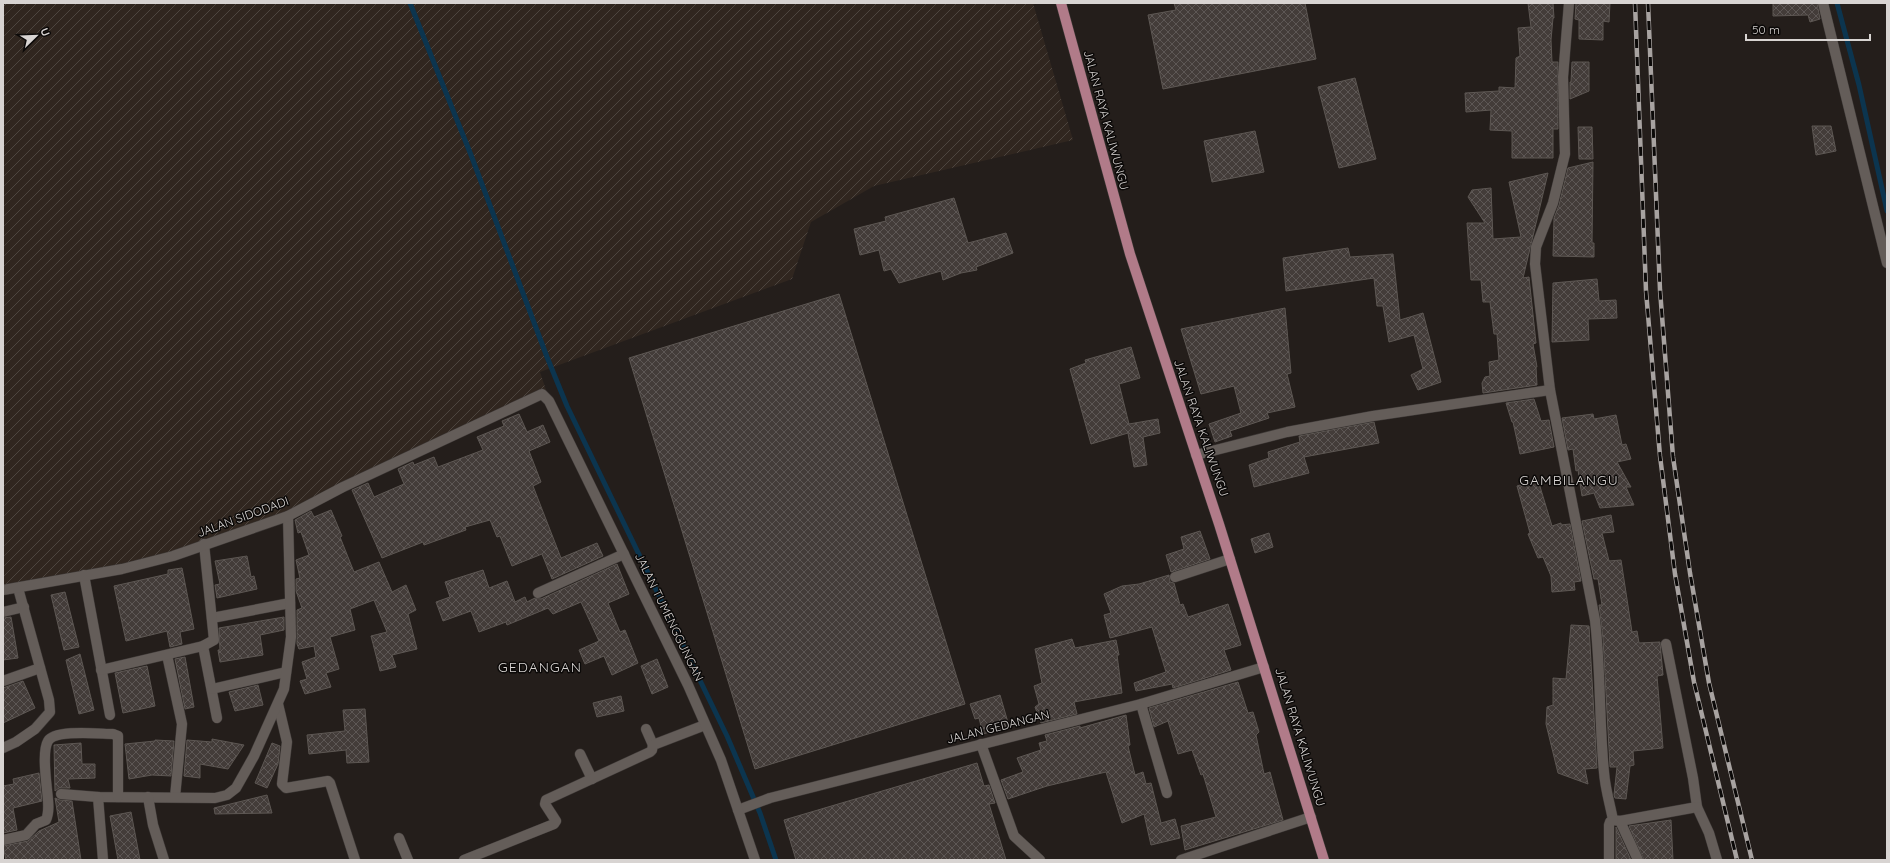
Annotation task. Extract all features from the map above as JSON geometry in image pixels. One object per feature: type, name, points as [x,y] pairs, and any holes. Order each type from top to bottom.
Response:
[{"type":"main road","name":"JALAN RAYA KALIWUNGU","points":[[1061,3],[1130,254],[1230,559],[1324,860]]},
{"type":"street","points":[[1569,3],[1563,77],[1565,154],[1553,203],[1536,247],[1535,254],[1550,390],[1595,620],[1600,656],[1604,772],[1616,821],[1638,860]]},
{"type":"street","points":[[1823,3],[1887,263]]},
{"type":"street","points":[[1196,455],[1287,432],[1373,416],[1550,390]]},
{"type":"street","name":"JALAN SIDODADI","points":[[3,590],[122,569],[166,558],[288,516],[343,487],[542,394]]},
{"type":"street","name":"JALAN TUMENGGUNGAN","points":[[542,394],[548,401],[624,554],[721,760],[742,809],[755,860]]},
{"type":"street","points":[[61,794],[98,797],[215,798],[227,795],[236,788],[254,756],[284,689],[291,637],[288,516]]},
{"type":"street","points":[[101,670],[203,646],[214,640],[204,544]]},
{"type":"street","points":[[538,593],[624,554]]},
{"type":"street","points":[[1175,577],[1230,559]]},
{"type":"street","points":[[84,575],[110,715]]},
{"type":"street","points":[[3,748],[16,742],[35,729],[50,712],[49,700],[18,588]]},
{"type":"street","points":[[212,618],[290,603]]},
{"type":"street","points":[[3,612],[24,607]]},
{"type":"street","points":[[1666,644],[1693,778],[1697,807],[1709,833],[1717,860]]},
{"type":"street","points":[[203,646],[217,718]]},
{"type":"street","points":[[167,655],[182,724],[175,797]]},
{"type":"street","name":"JALAN GEDANGAN","points":[[742,809],[770,798],[1141,704],[1264,667]]},
{"type":"street","points":[[3,681],[40,668]]},
{"type":"street","points":[[212,689],[286,672]]},
{"type":"street","points":[[1141,704],[1167,793]]},
{"type":"street","points":[[278,705],[288,749],[282,784],[286,788],[328,781],[330,783],[355,860]]},
{"type":"street","points":[[652,745],[705,725]]},
{"type":"street","points":[[464,860],[554,824],[556,820],[545,804],[546,800],[650,752],[652,750],[652,745],[646,729]]},
{"type":"street","points":[[3,840],[26,835],[36,824],[46,820],[49,807],[45,768],[46,747],[48,741],[52,737],[61,733],[113,734],[118,736],[118,797]]},
{"type":"street","points":[[981,744],[1014,836],[1040,860]]},
{"type":"street","points":[[580,754],[592,779]]},
{"type":"street","points":[[98,797],[103,860]]},
{"type":"street","points":[[148,797],[153,825],[164,860]]},
{"type":"street","points":[[1609,860],[1610,822],[1697,807]]},
{"type":"street","points":[[1181,860],[1311,817]]},
{"type":"street","points":[[399,838],[408,860]]},
{"type":"shaded area","points":[[3,3],[1033,3],[1073,140],[874,186],[811,222],[792,279],[540,372],[548,396],[261,525],[144,561],[3,585]]},
{"type":"building","points":[[1174,3],[1305,3],[1316,59],[1163,89],[1148,15],[1176,10]]},
{"type":"building","points":[[1528,3],[1553,3],[1554,18],[1551,40],[1552,62],[1558,62],[1558,129],[1553,129],[1553,158],[1512,158],[1512,131],[1490,130],[1491,110],[1466,112],[1465,93],[1499,91],[1499,87],[1515,88],[1516,58],[1520,56],[1518,28],[1531,27]]},
{"type":"building","points":[[1576,3],[1610,3],[1609,22],[1603,21],[1603,40],[1579,39],[1579,20],[1575,19]]},
{"type":"building","points":[[1773,3],[1817,3],[1820,19],[1810,22],[1808,15],[1773,16]]},
{"type":"building","points":[[1572,62],[1589,62],[1589,91],[1570,99],[1570,82]]},
{"type":"building","points":[[1355,78],[1376,159],[1339,168],[1318,87]]},
{"type":"building","points":[[1812,126],[1831,126],[1836,151],[1816,155]]},
{"type":"building","points":[[1578,127],[1592,127],[1593,159],[1579,159]]},
{"type":"building","points":[[1255,131],[1264,172],[1212,182],[1204,141]]},
{"type":"building","points":[[1593,162],[1592,243],[1594,243],[1594,257],[1553,256],[1554,218],[1559,205],[1568,168]]},
{"type":"building","points":[[1548,173],[1523,278],[1529,277],[1536,343],[1533,344],[1537,367],[1537,385],[1483,393],[1482,383],[1485,377],[1490,376],[1489,362],[1499,360],[1497,334],[1494,334],[1490,302],[1483,302],[1481,280],[1471,280],[1467,223],[1485,223],[1468,197],[1472,190],[1491,188],[1493,239],[1521,237],[1509,182]]},
{"type":"building","points":[[954,198],[968,243],[1006,233],[1013,253],[976,267],[977,270],[961,273],[943,280],[941,271],[899,283],[891,269],[884,271],[879,250],[860,255],[854,229],[886,221],[885,217]]},
{"type":"building","points":[[1348,248],[1350,257],[1393,254],[1400,320],[1423,313],[1441,382],[1418,390],[1411,375],[1423,369],[1414,335],[1389,342],[1383,306],[1377,306],[1374,278],[1286,291],[1283,258]]},
{"type":"building","points":[[1597,279],[1599,301],[1616,300],[1617,318],[1588,319],[1589,340],[1552,342],[1553,283]]},
{"type":"building","points":[[839,294],[965,704],[755,769],[629,358]]},
{"type":"building","points":[[1285,308],[1291,373],[1287,374],[1295,407],[1267,413],[1269,418],[1230,431],[1232,436],[1215,442],[1209,424],[1241,413],[1234,386],[1201,394],[1181,329]]},
{"type":"building","points":[[1131,347],[1140,378],[1119,384],[1129,424],[1158,419],[1160,433],[1143,437],[1147,465],[1134,467],[1128,433],[1091,444],[1070,369],[1086,363],[1085,360]]},
{"type":"building","points":[[1534,399],[1541,421],[1549,420],[1554,447],[1520,454],[1513,422],[1506,403]]},
{"type":"building","points":[[519,414],[527,432],[543,425],[550,442],[529,451],[541,482],[533,486],[561,558],[597,543],[603,556],[552,579],[542,554],[512,566],[500,536],[497,537],[490,520],[465,527],[466,530],[424,545],[423,542],[382,558],[352,490],[368,483],[374,497],[404,484],[398,469],[413,462],[414,465],[434,457],[438,467],[483,450],[477,437],[504,426],[502,421]]},
{"type":"building","points":[[1593,414],[1594,419],[1616,415],[1622,445],[1626,444],[1631,459],[1617,462],[1631,487],[1626,487],[1634,505],[1600,508],[1594,493],[1582,496],[1573,449],[1568,450],[1562,418]]},
{"type":"building","points":[[1374,422],[1379,443],[1304,457],[1309,473],[1254,487],[1249,465],[1269,458],[1268,452],[1300,442],[1299,436]]},
{"type":"building","points":[[1538,480],[1552,526],[1561,523],[1561,525],[1570,524],[1581,581],[1574,582],[1575,590],[1552,592],[1551,576],[1543,557],[1538,558],[1528,534],[1530,533],[1517,486]]},
{"type":"building","points":[[331,510],[342,536],[340,537],[354,572],[379,562],[392,592],[406,585],[416,610],[408,614],[417,649],[392,655],[396,667],[380,671],[371,636],[387,632],[374,600],[350,609],[355,630],[330,637],[339,669],[326,673],[331,687],[305,694],[300,681],[307,679],[302,662],[316,657],[314,646],[299,649],[297,644],[297,610],[302,608],[296,591],[296,579],[300,578],[296,560],[309,555],[301,532],[298,533],[295,520],[311,511],[314,517]]},
{"type":"building","points":[[1611,515],[1614,532],[1602,533],[1609,561],[1621,560],[1632,632],[1637,631],[1639,643],[1660,642],[1663,675],[1657,676],[1663,748],[1633,751],[1634,765],[1630,766],[1626,799],[1615,798],[1614,795],[1617,767],[1610,767],[1603,639],[1599,605],[1602,605],[1598,579],[1594,579],[1582,521]]},
{"type":"building","points":[[1200,531],[1210,559],[1171,572],[1166,555],[1184,549],[1181,537]]},
{"type":"building","points":[[1269,533],[1273,547],[1255,553],[1251,539]]},
{"type":"building","points":[[247,556],[251,577],[254,576],[257,589],[217,598],[215,585],[220,584],[215,561]]},
{"type":"building","points":[[617,564],[629,594],[608,603],[620,632],[625,630],[638,663],[612,675],[604,656],[585,664],[579,650],[599,641],[581,602],[553,614],[548,608],[507,625],[506,622],[479,632],[471,611],[443,621],[436,602],[450,597],[445,582],[483,570],[489,588],[507,581],[515,602],[525,597],[527,602],[535,598],[541,599]]},
{"type":"building","points":[[182,568],[194,629],[180,632],[182,644],[170,647],[167,631],[126,641],[114,586],[168,574],[168,570]]},
{"type":"building","points":[[1169,575],[1170,582],[1174,583],[1180,605],[1183,604],[1188,617],[1228,604],[1241,645],[1224,650],[1231,670],[1173,688],[1172,684],[1136,691],[1134,683],[1166,672],[1152,627],[1110,638],[1104,615],[1111,613],[1104,594],[1122,586],[1139,584]]},
{"type":"building","points":[[65,592],[79,647],[64,650],[51,595]]},
{"type":"building","points":[[11,617],[18,658],[3,660],[3,618]]},
{"type":"building","points":[[284,617],[284,630],[260,635],[263,655],[220,662],[218,650],[220,650],[219,628]]},
{"type":"building","points":[[1571,625],[1589,626],[1597,768],[1585,769],[1588,784],[1558,773],[1546,724],[1547,707],[1553,705],[1553,678],[1566,679]]},
{"type":"building","points":[[1072,639],[1075,648],[1116,640],[1119,655],[1117,655],[1122,693],[1074,702],[1077,714],[1041,723],[1035,707],[1039,704],[1034,686],[1042,683],[1035,649]]},
{"type":"building","points":[[80,654],[94,710],[79,714],[66,660]]},
{"type":"building","points":[[185,657],[194,707],[185,709],[175,659]]},
{"type":"building","points":[[657,659],[668,687],[652,694],[641,666]]},
{"type":"building","points":[[147,666],[155,706],[123,713],[115,673]]},
{"type":"building","points":[[23,681],[35,708],[3,723],[3,688]]},
{"type":"building","points":[[1238,682],[1248,713],[1253,712],[1259,732],[1256,735],[1264,774],[1270,772],[1283,820],[1185,850],[1181,826],[1216,817],[1203,774],[1201,775],[1192,750],[1178,754],[1168,721],[1154,727],[1149,708]]},
{"type":"building","points":[[258,685],[263,705],[235,711],[229,692]]},
{"type":"building","points":[[1000,695],[1009,726],[983,734],[979,718],[975,719],[970,704]]},
{"type":"building","points":[[621,696],[624,711],[597,717],[593,703]]},
{"type":"building","points":[[365,709],[369,762],[347,763],[346,750],[309,754],[307,735],[345,731],[343,710]]},
{"type":"building","points":[[1126,715],[1130,745],[1128,746],[1135,775],[1143,772],[1146,784],[1151,783],[1161,823],[1175,819],[1180,838],[1151,845],[1144,814],[1122,823],[1106,772],[1047,786],[1008,799],[1001,780],[1023,772],[1017,758],[1041,750],[1039,743],[1047,741],[1045,735],[1080,726],[1080,728]]},
{"type":"building","points":[[212,739],[244,745],[228,769],[200,764],[200,778],[184,776],[187,740],[212,742]]},
{"type":"building","points":[[155,740],[174,741],[171,776],[152,775],[129,779],[125,744]]},
{"type":"building","points":[[81,743],[82,764],[95,764],[95,778],[68,779],[70,788],[59,788],[55,791],[54,745]]},
{"type":"building","points":[[272,743],[280,746],[278,764],[267,788],[255,783]]},
{"type":"building","points":[[977,763],[984,786],[989,785],[995,803],[989,804],[1006,860],[796,860],[784,820]]},
{"type":"building","points":[[39,773],[42,801],[13,808],[17,830],[3,833],[3,786],[14,784],[13,779]]},
{"type":"building","points":[[267,795],[272,813],[215,814],[214,808]]},
{"type":"building","points":[[55,798],[72,801],[81,860],[6,860],[3,846],[28,841],[39,831],[59,822]]},
{"type":"building","points":[[131,812],[140,860],[118,860],[110,816]]},
{"type":"building","points":[[1671,820],[1673,860],[1644,860],[1629,826]]},
{"type":"building","points":[[1616,827],[1631,860],[1616,860]]},
{"type":"waterway","points":[[410,3],[471,155],[567,406],[727,736],[760,813],[776,860]]},
{"type":"waterway","points":[[1837,3],[1859,85],[1887,211]]},
{"type":"railway","points":[[1635,3],[1646,291],[1660,456],[1675,574],[1694,682],[1737,860]]},
{"type":"railway","points":[[1648,3],[1660,290],[1673,457],[1690,573],[1709,683],[1752,860]]},
{"type":"district","name":"GAMBILANGU","points":[[1569,480]]},
{"type":"district","name":"GEDANGAN","points":[[540,667]]}]
